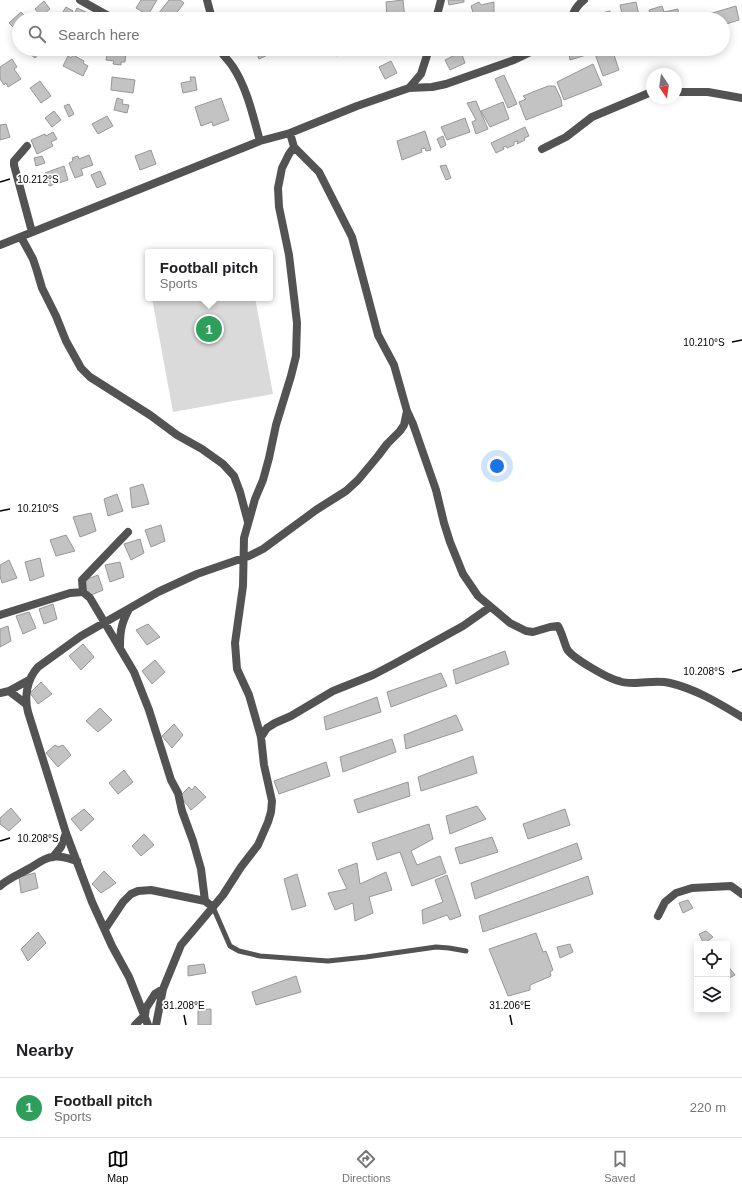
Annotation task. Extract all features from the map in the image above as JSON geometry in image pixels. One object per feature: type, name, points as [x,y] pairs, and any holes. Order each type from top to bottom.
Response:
[{"type":"street","points":[[80,0],[101,12]]},
{"type":"street","points":[[206,0],[210,12]]},
{"type":"street","points":[[437,12],[440,0]]},
{"type":"street","points":[[573,12],[577,5],[584,0]]},
{"type":"street","points":[[224,56],[233,67],[249,101],[260,141]]},
{"type":"street","points":[[409,88],[421,74],[427,56]]},
{"type":"street","points":[[0,245],[260,141],[290,133],[356,106],[409,88],[432,87],[446,84],[522,56]]},
{"type":"street","points":[[682,92],[708,92],[742,98]]},
{"type":"street","points":[[542,149],[566,137],[592,117],[646,94]]},
{"type":"street","points":[[290,133],[294,147],[319,172],[352,237],[378,335],[394,365],[406,411],[413,424],[436,490],[448,536],[463,574],[478,596],[510,623],[526,631],[533,632],[558,626],[568,650],[574,657],[610,678],[619,682],[647,683],[656,681],[677,684],[742,717]]},
{"type":"street","points":[[27,146],[14,161],[14,165],[32,232]]},
{"type":"street","points":[[156,1025],[163,989],[182,945],[223,895],[241,867],[258,845],[268,822],[272,801],[264,765],[261,736],[249,694],[237,669],[235,660],[235,643],[242,586],[244,538],[255,499],[265,472],[276,425],[296,356],[297,323],[287,243],[279,206],[278,188],[282,168],[294,147]]},
{"type":"street","points":[[21,237],[33,259],[42,288],[56,316],[66,341],[81,368],[90,376],[150,414],[176,435],[202,449],[223,464],[232,474],[240,492],[248,523]]},
{"type":"street","points":[[148,1025],[129,977],[112,946],[92,902],[66,833],[26,704],[29,680],[38,667],[81,636],[158,592],[197,574],[257,553],[316,510],[346,491],[358,480],[387,444],[400,431],[404,425],[406,411]]},
{"type":"street","points":[[128,532],[82,580],[83,592],[90,598],[134,672],[171,780],[178,793],[182,811],[193,841],[201,869],[205,901]]},
{"type":"street","points":[[0,615],[70,593],[83,592]]},
{"type":"street","points":[[261,736],[267,728],[275,722],[291,716],[333,691],[373,675],[413,654],[463,626],[490,607]]},
{"type":"street","points":[[120,647],[120,629],[129,608]]},
{"type":"street","points":[[0,693],[10,691],[29,680]]},
{"type":"street","points":[[10,691],[26,704]]},
{"type":"street","points":[[53,857],[61,847],[66,833]]},
{"type":"street","points":[[0,886],[39,862],[53,857],[77,861]]},
{"type":"street","points":[[658,916],[665,902],[676,893],[692,888],[731,886],[742,894]]},
{"type":"street","points":[[105,929],[123,902],[130,894],[138,891],[150,890],[205,901],[213,907]]},
{"type":"street","points":[[135,1025],[145,1015],[146,1008],[155,994],[163,989]]},
{"type":"lane","points":[[213,907],[230,946],[239,951],[260,956],[328,961],[436,947],[466,951]]},
{"type":"shaded area","points":[[153,301],[256,301],[273,394],[173,412]]},
{"type":"building","points":[[141,0],[157,0],[150,12],[143,12],[136,8]]},
{"type":"building","points":[[169,0],[180,0],[184,3],[177,12],[160,12]]},
{"type":"building","points":[[403,0],[404,12],[387,12],[386,2]]},
{"type":"building","points":[[448,0],[464,0],[464,2],[449,5]]},
{"type":"building","points":[[44,1],[50,9],[46,12],[38,12],[35,9]]},
{"type":"building","points":[[479,2],[481,5],[494,2],[494,12],[473,12],[471,6]]},
{"type":"building","points":[[636,2],[638,12],[622,12],[620,5]]},
{"type":"building","points":[[662,6],[664,12],[649,12],[649,10]]},
{"type":"building","points":[[736,6],[739,20],[730,23],[730,12],[716,12]]},
{"type":"building","points":[[66,7],[73,11],[72,12],[63,12]]},
{"type":"building","points":[[77,8],[86,12],[75,12]]},
{"type":"building","points":[[678,9],[678,12],[664,12]]},
{"type":"building","points":[[68,56],[71,58],[75,56],[84,61],[83,63],[88,66],[83,76],[63,66]]},
{"type":"building","points":[[107,56],[126,56],[125,62],[121,62],[121,65],[113,64],[114,61],[106,60]]},
{"type":"building","points":[[258,56],[266,56],[259,59]]},
{"type":"building","points":[[453,56],[462,56],[465,63],[450,70],[445,60]]},
{"type":"building","points":[[569,56],[583,56],[570,60]]},
{"type":"building","points":[[596,56],[614,56],[619,70],[603,76]]},
{"type":"building","points":[[12,59],[17,67],[14,69],[21,79],[8,87],[6,83],[4,85],[0,79],[0,67]]},
{"type":"building","points":[[391,61],[397,73],[385,79],[379,67]]},
{"type":"building","points":[[593,64],[602,85],[564,100],[557,82]]},
{"type":"building","points":[[504,75],[517,104],[508,108],[495,79]]},
{"type":"building","points":[[112,77],[135,80],[133,93],[111,90]]},
{"type":"building","points":[[190,77],[195,77],[197,90],[183,93],[181,83],[191,81]]},
{"type":"building","points":[[40,81],[51,96],[41,103],[30,88]]},
{"type":"building","points":[[548,86],[555,86],[561,99],[562,106],[526,120],[519,102],[526,99],[523,96]]},
{"type":"building","points":[[117,98],[123,100],[122,104],[129,105],[127,113],[114,110]]},
{"type":"building","points":[[221,98],[229,120],[213,126],[212,122],[201,126],[195,107]]},
{"type":"building","points":[[476,101],[488,129],[476,134],[472,122],[476,120],[467,103]]},
{"type":"building","points":[[503,102],[509,119],[490,127],[481,111]]},
{"type":"building","points":[[69,104],[74,114],[69,117],[64,106]]},
{"type":"building","points":[[54,111],[61,120],[52,127],[45,118]]},
{"type":"building","points":[[107,116],[113,126],[98,134],[92,124]]},
{"type":"building","points":[[465,118],[470,132],[447,140],[441,127]]},
{"type":"building","points":[[6,124],[10,137],[0,140],[0,125]]},
{"type":"building","points":[[525,127],[529,136],[524,138],[525,140],[517,144],[518,141],[514,142],[514,145],[507,148],[506,146],[503,147],[504,149],[496,153],[491,143]]},
{"type":"building","points":[[425,131],[431,150],[426,151],[425,148],[421,149],[422,152],[402,160],[397,141]]},
{"type":"building","points":[[53,132],[57,139],[51,142],[53,146],[37,154],[31,140],[45,134],[46,136]]},
{"type":"building","points":[[443,136],[446,145],[441,148],[437,139]]},
{"type":"building","points":[[151,150],[156,164],[140,170],[135,156]]},
{"type":"building","points":[[89,155],[93,165],[81,169],[83,175],[75,178],[69,163],[73,161],[72,158],[78,156],[79,159]]},
{"type":"building","points":[[42,156],[45,163],[36,166],[34,158]]},
{"type":"building","points":[[446,165],[451,178],[446,180],[440,166]]},
{"type":"building","points":[[64,166],[68,180],[49,186],[45,173]]},
{"type":"building","points":[[100,171],[106,184],[97,188],[91,175]]},
{"type":"building","points":[[143,484],[149,504],[132,508],[130,488]]},
{"type":"building","points":[[117,494],[123,511],[108,516],[104,499]]},
{"type":"building","points":[[91,513],[96,531],[80,537],[73,517]]},
{"type":"building","points":[[161,525],[165,541],[151,547],[145,530]]},
{"type":"building","points":[[66,535],[75,551],[56,556],[50,540]]},
{"type":"building","points":[[140,539],[144,553],[131,560],[124,544]]},
{"type":"building","points":[[40,558],[44,576],[30,581],[25,562]]},
{"type":"building","points":[[9,560],[17,578],[2,583],[0,576],[0,565]]},
{"type":"building","points":[[120,562],[124,577],[110,582],[105,565]]},
{"type":"building","points":[[98,575],[103,590],[89,596],[82,581]]},
{"type":"building","points":[[53,604],[57,619],[44,624],[39,609]]},
{"type":"building","points":[[29,612],[36,628],[23,634],[16,616]]},
{"type":"building","points":[[148,624],[160,637],[147,645],[136,630]]},
{"type":"building","points":[[8,626],[11,641],[0,647],[0,629]]},
{"type":"building","points":[[83,644],[94,657],[81,670],[69,656]]},
{"type":"building","points":[[505,651],[509,664],[456,684],[453,670]]},
{"type":"building","points":[[155,660],[165,672],[152,684],[142,671]]},
{"type":"building","points":[[441,673],[447,686],[391,707],[387,692]]},
{"type":"building","points":[[41,682],[52,694],[38,704],[30,693]]},
{"type":"building","points":[[377,697],[381,712],[326,730],[324,717]]},
{"type":"building","points":[[100,708],[112,720],[98,732],[86,721]]},
{"type":"building","points":[[456,715],[463,730],[406,749],[404,735]]},
{"type":"building","points":[[174,724],[183,735],[172,748],[162,736]]},
{"type":"building","points":[[392,739],[396,752],[343,772],[340,757]]},
{"type":"building","points":[[55,745],[58,747],[63,745],[71,755],[58,767],[46,753]]},
{"type":"building","points":[[473,756],[477,773],[421,791],[418,777]]},
{"type":"building","points":[[326,762],[330,776],[279,794],[274,781]]},
{"type":"building","points":[[124,770],[133,782],[118,794],[109,783]]},
{"type":"building","points":[[408,782],[410,796],[358,813],[354,800]]},
{"type":"building","points":[[195,786],[206,797],[191,810],[180,796],[189,787],[192,790]]},
{"type":"building","points":[[477,806],[486,819],[450,834],[446,816]]},
{"type":"building","points":[[11,808],[21,820],[9,831],[0,824],[0,818]]},
{"type":"building","points":[[84,809],[94,819],[81,831],[71,819]]},
{"type":"building","points":[[565,809],[570,825],[528,839],[523,824]]},
{"type":"building","points":[[429,824],[433,839],[411,851],[417,865],[440,856],[446,873],[412,886],[400,852],[377,860],[372,843]]},
{"type":"building","points":[[144,834],[154,845],[141,856],[132,846]]},
{"type":"building","points":[[492,837],[498,852],[460,864],[455,848]]},
{"type":"building","points":[[577,843],[582,859],[475,899],[471,883]]},
{"type":"building","points":[[357,863],[360,884],[386,872],[392,890],[369,897],[373,913],[355,921],[353,903],[335,910],[328,893],[347,889],[338,870]]},
{"type":"building","points":[[104,871],[116,883],[101,893],[92,884]]},
{"type":"building","points":[[35,873],[38,888],[21,893],[19,877]]},
{"type":"building","points":[[297,874],[306,906],[292,910],[284,879]]},
{"type":"building","points":[[447,875],[461,916],[450,920],[447,915],[423,924],[422,910],[443,902],[435,880]]},
{"type":"building","points":[[588,876],[593,894],[483,932],[479,916]]},
{"type":"building","points":[[688,900],[693,908],[683,913],[679,903]]},
{"type":"building","points":[[706,931],[713,937],[708,941],[702,941],[699,934]]},
{"type":"building","points":[[38,932],[46,943],[28,961],[21,949]]},
{"type":"building","points":[[536,933],[543,952],[546,951],[553,970],[550,972],[551,976],[530,985],[530,990],[508,996],[489,949]]},
{"type":"building","points":[[570,944],[573,952],[560,958],[557,947]]},
{"type":"building","points":[[204,964],[206,973],[188,976],[188,966]]},
{"type":"building","points":[[730,969],[735,975],[730,978]]},
{"type":"building","points":[[296,976],[301,992],[256,1005],[252,992]]},
{"type":"building","points":[[211,1009],[211,1025],[198,1025],[198,1010]]},
{"type":"place","name":"Football pitch","points":[[209,329]]}]
